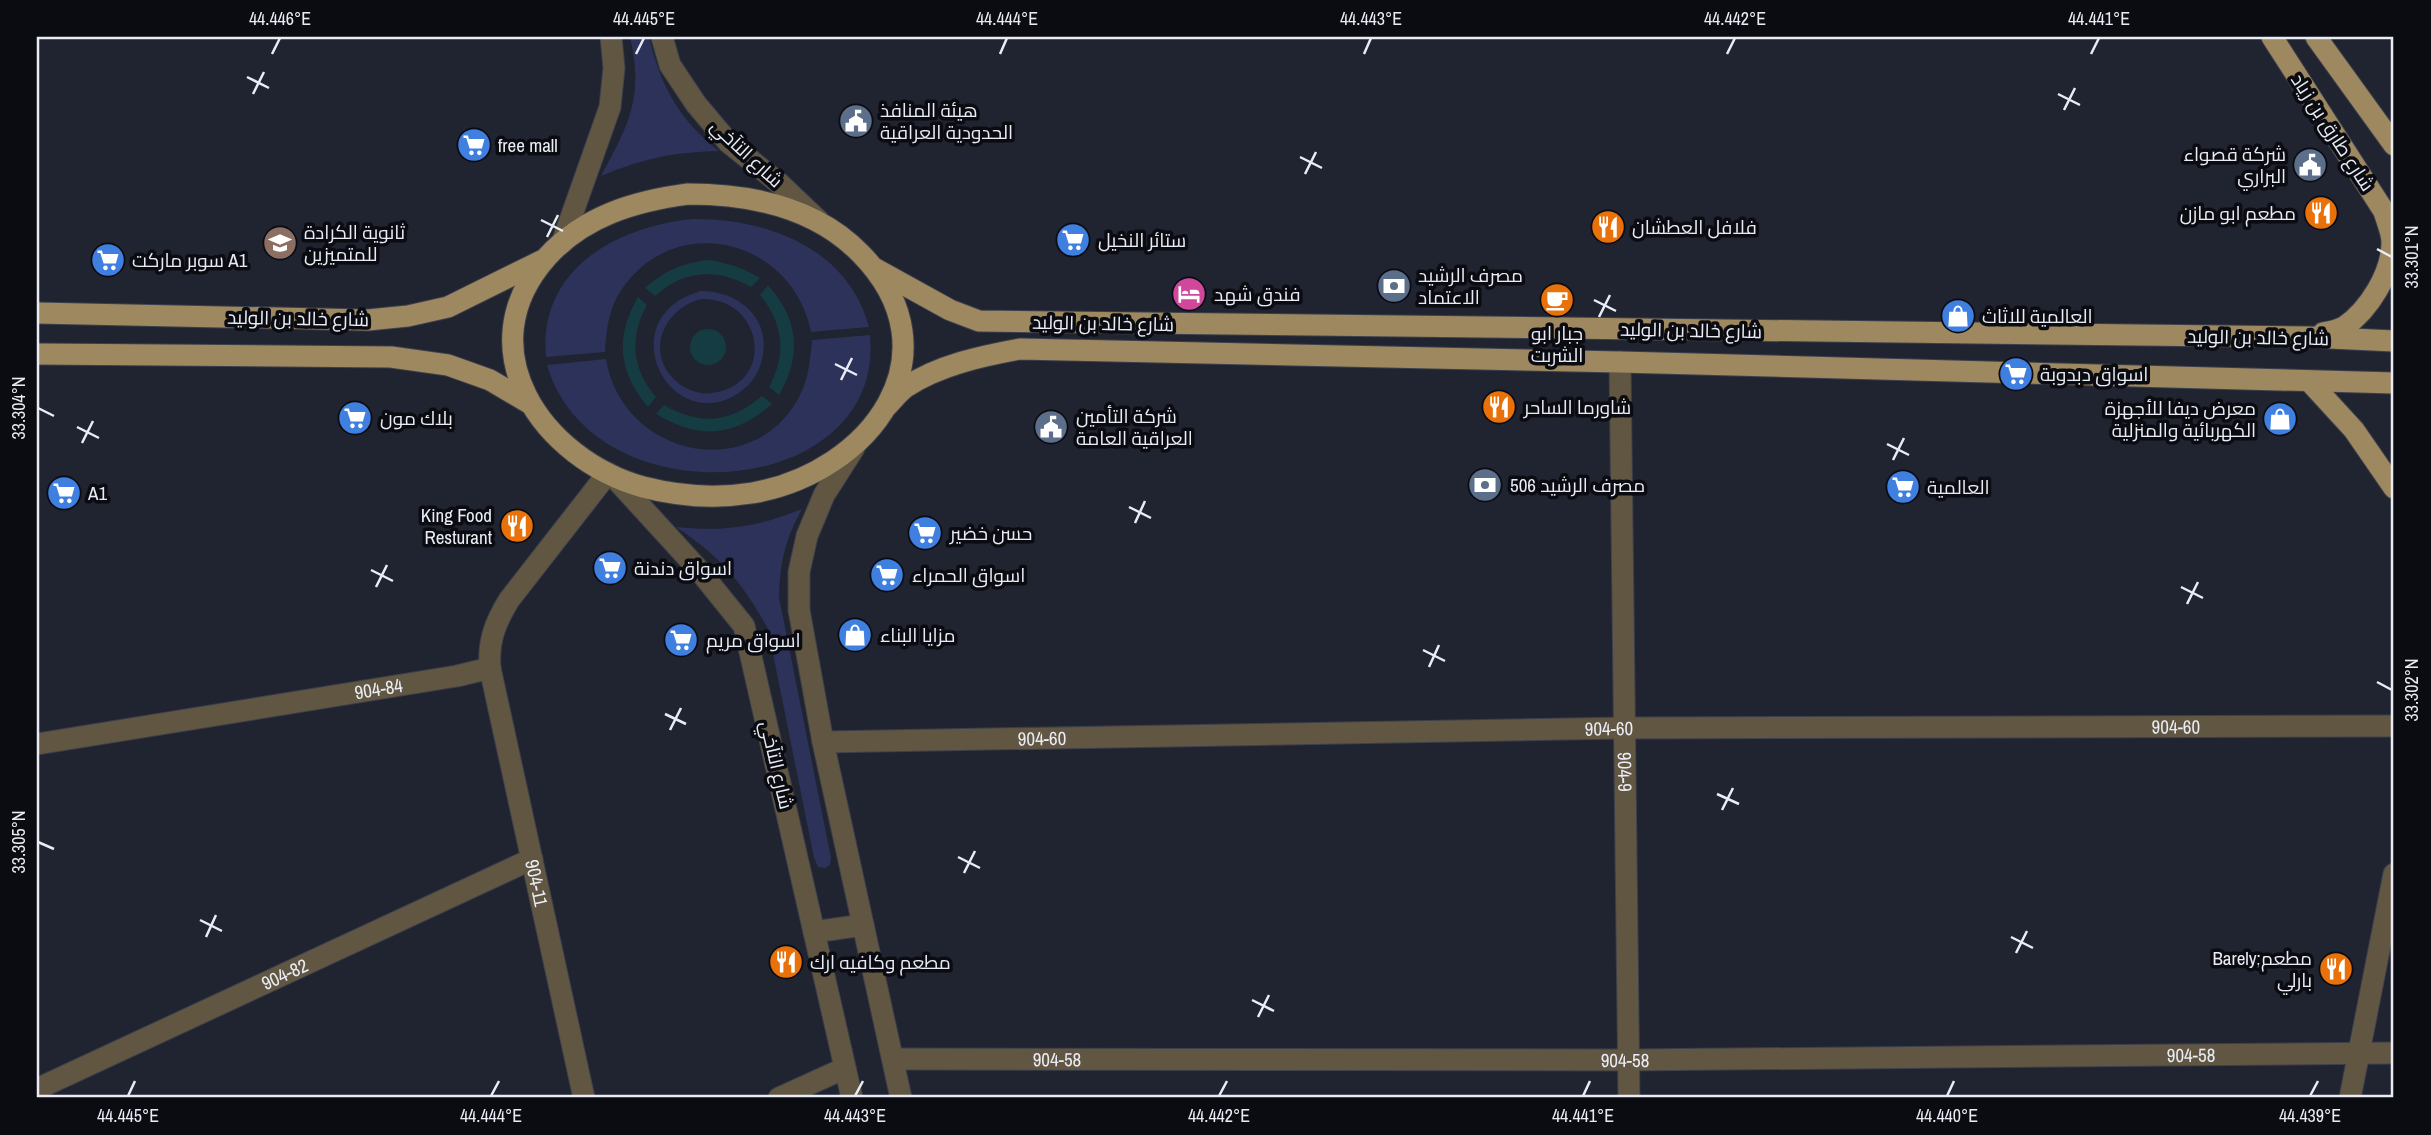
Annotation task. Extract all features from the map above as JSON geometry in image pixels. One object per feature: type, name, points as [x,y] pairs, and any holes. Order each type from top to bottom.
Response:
[{"type":"main road","name":"شارع طارق بن زياد","points":[[2272,37],[2391,220]]},
{"type":"main road","name":"شارع طارق بن زياد","points":[[2316,37],[2394,145]]},
{"type":"main road","points":[[688,194],[724,195],[781,206],[823,225],[859,252],[874,268],[886,287],[901,329],[902,351],[899,373],[887,406],[869,432],[854,448],[816,473],[773,489],[739,495],[704,496],[657,491],[610,475],[573,453],[556,439],[529,404],[520,383],[513,339],[523,296],[546,258],[562,243],[599,218],[642,202],[688,194]]},
{"type":"main road","points":[[2309,337],[2342,328],[2375,292],[2389,259],[2391,220]]},
{"type":"main road","name":"شارع خالد بن الوليد","points":[[37,313],[368,320],[408,316],[448,307],[546,258]]},
{"type":"main road","name":"شارع خالد بن الوليد","points":[[874,268],[950,310],[979,321],[2309,337],[2394,341]]},
{"type":"main road","name":"شارع خالد بن الوليد","points":[[887,406],[904,388],[928,375],[989,355],[1020,349],[2394,383]]},
{"type":"main road","name":"شارع خالد بن الوليد","points":[[37,354],[391,357],[448,365],[490,380],[529,404]]},
{"type":"main road","points":[[2309,381],[2354,430],[2394,488]]},
{"type":"street","points":[[562,243],[610,107],[614,68],[611,37]]},
{"type":"street","name":"شارع التآخي","points":[[662,37],[670,65],[696,104],[728,142],[780,184],[823,225]]},
{"type":"street","points":[[2265,37],[2272,37]]},
{"type":"street","name":"904-9","points":[[1620,362],[1629,1098]]},
{"type":"street","points":[[854,448],[824,495],[807,536],[799,572],[799,610],[823,742],[901,1098]]},
{"type":"street","points":[[489,668],[490,639],[495,622],[509,600],[610,475]]},
{"type":"street","name":"شارع التآخي","points":[[610,475],[698,569],[744,626],[852,1098]]},
{"type":"street","name":"904-84","points":[[37,744],[443,678],[489,668]]},
{"type":"street","name":"904-11","points":[[489,668],[584,1098]]},
{"type":"street","name":"904-60","points":[[823,742],[1624,728],[2394,726]]},
{"type":"street","name":"904-82","points":[[37,1088],[532,859]]},
{"type":"street","points":[[2350,1098],[2394,874]]},
{"type":"street","points":[[814,932],[863,925]]},
{"type":"street","name":"904-58","points":[[893,1059],[1629,1060],[2394,1053]]},
{"type":"street","points":[[779,1098],[845,1068]]},
{"type":"shaded area","points":[[630,37],[649,37],[659,71],[674,101],[693,127],[719,151],[659,157],[601,176],[631,110],[635,77]]},
{"type":"shaded area","points":[[692,219],[748,224],[801,243],[824,258],[843,277],[858,300],[869,327],[811,332],[799,299],[779,273],[753,255],[724,245],[694,244],[664,252],[638,271],[613,305],[605,352],[546,357],[547,326],[555,299],[569,277],[588,258],[610,243],[636,232]]},
{"type":"shaded area","points":[[709,260],[736,266],[760,278],[751,287],[714,275],[689,277],[666,287],[655,296],[645,288],[675,268]]},
{"type":"shaded area","points":[[768,285],[786,311],[794,338],[791,366],[779,395],[769,387],[778,363],[780,339],[774,317],[760,295]]},
{"type":"shaded area","points":[[701,291],[715,292],[739,302],[757,319],[764,344],[762,359],[752,380],[744,389],[734,396],[709,403],[687,399],[670,386],[658,367],[654,345],[658,323],[674,304]],"holes":[[[701,299],[722,302],[738,311],[748,324],[754,340],[754,357],[748,372],[736,384],[717,392],[696,392],[681,385],[667,371],[661,359],[662,334],[668,322],[688,304]]]},
{"type":"shaded area","points":[[638,297],[647,305],[637,329],[638,364],[656,397],[648,407],[631,380],[623,354],[626,326]]},
{"type":"shaded area","points":[[708,329],[721,334],[726,347],[721,360],[708,365],[695,360],[690,347],[695,334]]},
{"type":"shaded area","points":[[870,335],[863,390],[833,432],[787,459],[732,471],[674,469],[619,450],[575,416],[547,365],[606,359],[617,393],[637,419],[664,438],[693,448],[724,449],[754,441],[781,422],[804,387],[812,340]]},
{"type":"shaded area","points":[[762,396],[772,404],[758,415],[730,429],[702,431],[687,428],[656,414],[664,405],[703,419],[727,416]]},
{"type":"shaded area","points":[[802,509],[784,552],[779,597],[831,858],[830,865],[825,868],[818,867],[814,858],[768,629],[749,597],[729,572],[706,549],[676,527],[740,527]]},
{"type":"place","name":"هيئة المنافذ الحدودية العراقية","points":[[856,121]]},
{"type":"place","name":"free mall","points":[[474,145]]},
{"type":"place","name":"شركة قصواء البراري","points":[[2310,165]]},
{"type":"place","name":"مطعم ابو مازن","points":[[2321,213]]},
{"type":"place","name":"فلافل العطشان","points":[[1608,227]]},
{"type":"place","name":"ستائر النخيل","points":[[1073,240]]},
{"type":"place","name":"ثانوية الكرادة للمتميزين","points":[[280,243]]},
{"type":"place","name":"سوبر ماركت A1","points":[[108,260]]},
{"type":"place","name":"مصرف الرشيد الاعتماد","points":[[1394,286]]},
{"type":"place","name":"فندق شهد","points":[[1189,294]]},
{"type":"place","name":"جبار ابو الشربت","points":[[1557,300]]},
{"type":"place","name":"العالمية للاثاث","points":[[1958,316]]},
{"type":"place","name":"اسواق دبدوبة","points":[[2016,374]]},
{"type":"place","name":"شاورما الساحر","points":[[1499,407]]},
{"type":"place","name":"بلاك مون","points":[[355,418]]},
{"type":"place","name":"معرض ديفا للأجهزة الكهربائية والمنزلية","points":[[2280,419]]},
{"type":"place","name":"شركة التأمين العراقية العامة","points":[[1051,427]]},
{"type":"place","name":"مصرف الرشيد 506","points":[[1485,485]]},
{"type":"place","name":"العالمية","points":[[1903,487]]},
{"type":"place","name":"A1","points":[[64,493]]},
{"type":"place","name":"King Food Resturant","points":[[517,526]]},
{"type":"place","name":"حسن خضير","points":[[925,533]]},
{"type":"place","name":"اسواق دندنة","points":[[610,568]]},
{"type":"place","name":"اسواق الحمراء","points":[[887,575]]},
{"type":"place","name":"مزايا البناء","points":[[855,635]]},
{"type":"place","name":"اسواق مريم","points":[[681,640]]},
{"type":"place","name":"مطعم وكافيه ارك","points":[[786,962]]},
{"type":"place","name":"Barely;مطعم بارلي","points":[[2336,969]]}]
